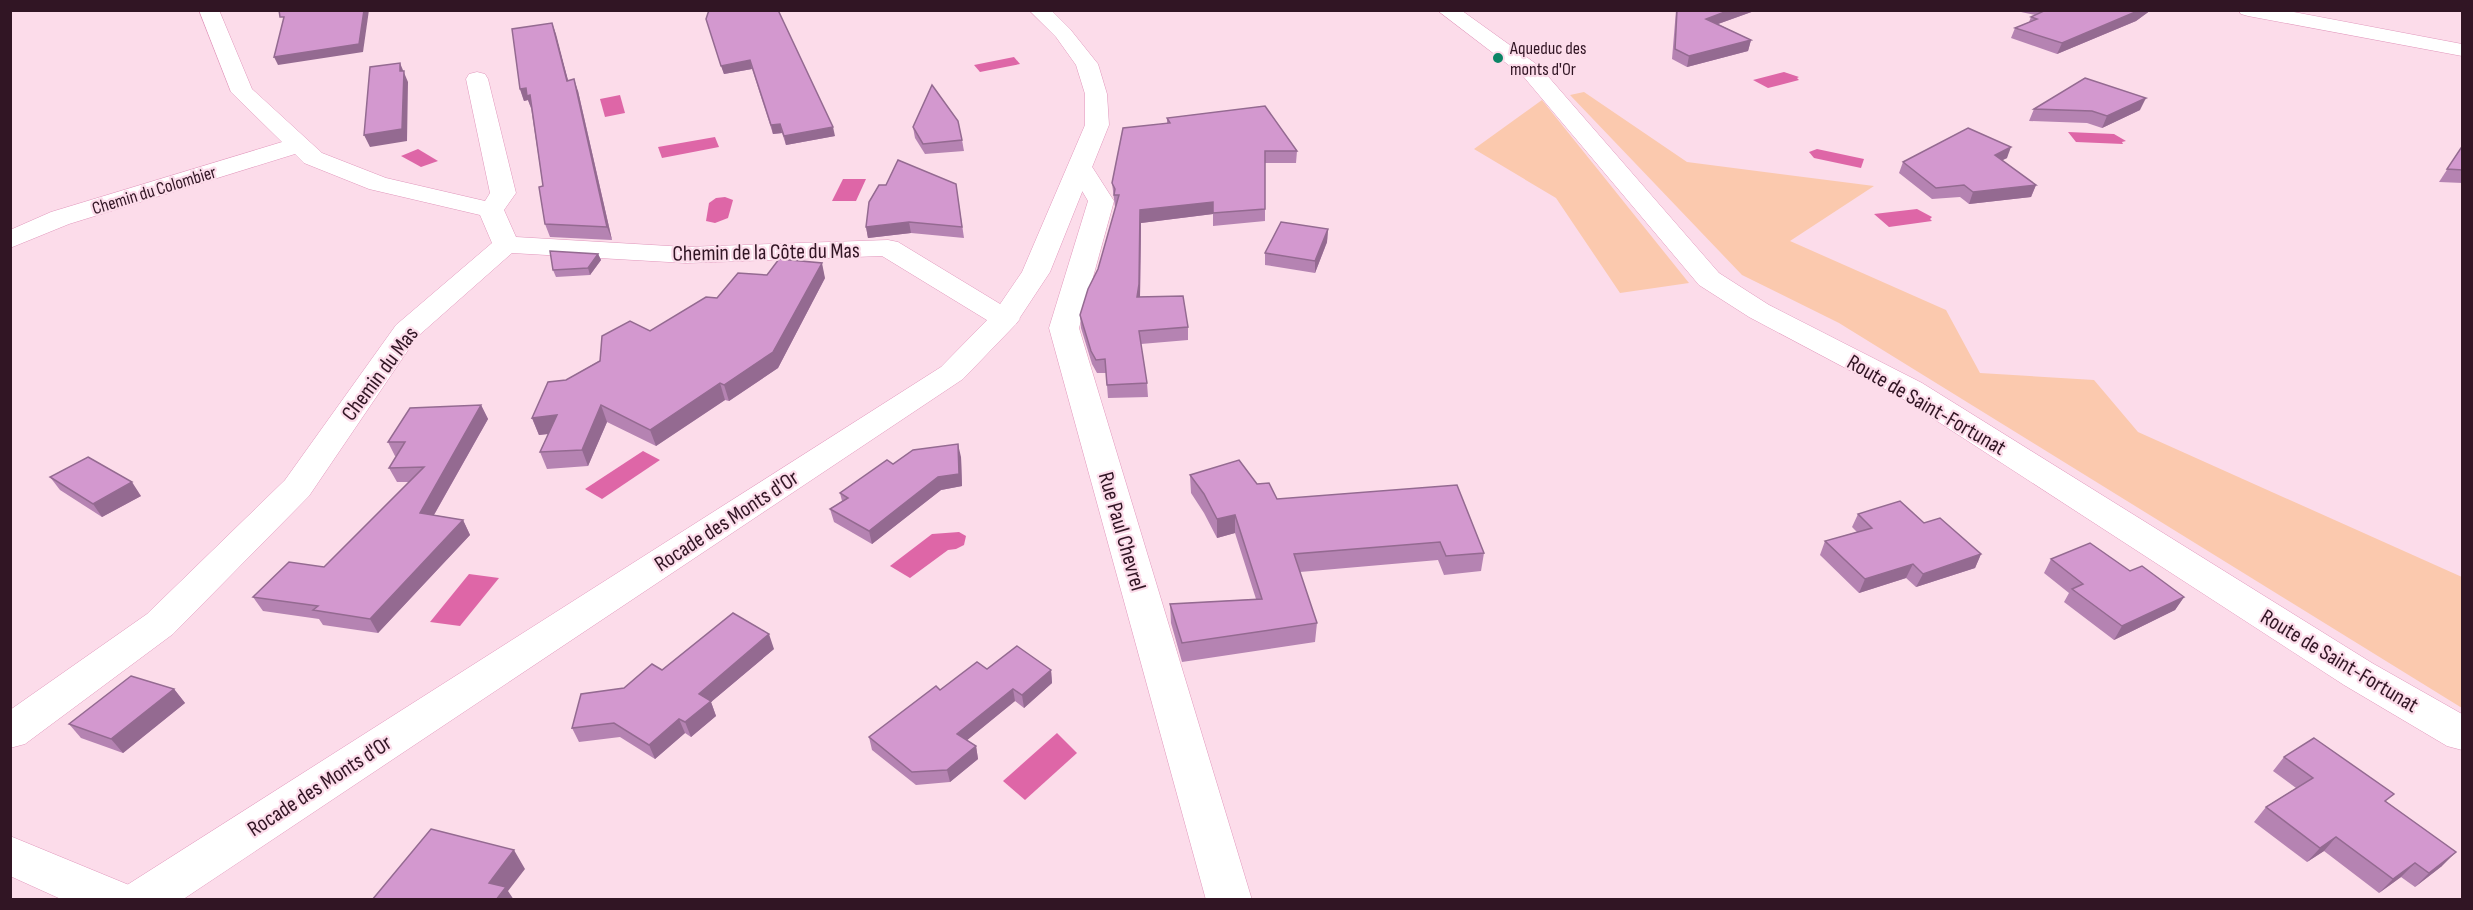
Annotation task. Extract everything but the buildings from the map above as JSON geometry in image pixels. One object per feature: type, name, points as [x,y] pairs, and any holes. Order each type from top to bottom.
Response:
[{"type":"street","points":[[209,10],[242,92],[313,158],[378,184],[491,210]]},
{"type":"street","name":"Rocade des Monts d'Or","points":[[143,900],[952,373],[1005,319],[1036,272],[1097,125],[1096,94],[1087,64],[1063,33],[1039,10]]},
{"type":"street","name":"Route de Saint-Fortunat","points":[[1447,10],[1531,71],[1709,279],[1759,311],[1911,390],[2358,674],[2463,734]]},
{"type":"street","points":[[2248,10],[2463,50]]},
{"type":"street","points":[[477,79],[503,193],[491,210]]},
{"type":"street","name":"Chemin du Colombier","points":[[10,240],[60,218],[299,145]]},
{"type":"street","name":"Rue Paul Chevrel","points":[[1080,167],[1101,201],[1064,328],[1229,900]]},
{"type":"street","points":[[491,210],[506,245]]},
{"type":"street","name":"Chemin de la Côte du Mas","points":[[506,245],[686,255],[888,248],[1005,319]]},
{"type":"street","name":"Chemin du Mas","points":[[10,732],[168,616],[297,488],[406,331],[506,245]]},
{"type":"street","points":[[10,855],[113,900]]},
{"type":"shaded area","points":[[1014,57],[1020,64],[980,72],[974,65]]},
{"type":"shaded area","points":[[1784,72],[1799,77],[1797,78],[1799,80],[1768,88],[1753,80]]},
{"type":"shaded area","points":[[1584,92],[1687,162],[1874,186],[1790,241],[1946,310],[1980,373],[2094,380],[2138,432],[2462,577],[2462,708],[1839,323],[1742,275],[1570,95]]},
{"type":"shaded area","points":[[620,95],[625,113],[605,117],[600,99]]},
{"type":"shaded area","points":[[1542,100],[1689,283],[1620,293],[1556,198],[1474,149]]},
{"type":"shaded area","points":[[2068,132],[2114,134],[2126,141],[2122,142],[2123,144],[2076,142]]},
{"type":"shaded area","points":[[715,137],[719,147],[662,158],[658,147]]},
{"type":"shaded area","points":[[418,149],[438,161],[421,167],[401,156]]},
{"type":"shaded area","points":[[1817,149],[1864,159],[1861,168],[1814,158],[1809,152]]},
{"type":"shaded area","points":[[843,179],[866,179],[856,201],[832,201]]},
{"type":"shaded area","points":[[725,197],[733,200],[728,218],[715,223],[706,221],[709,203],[716,198]]},
{"type":"shaded area","points":[[1917,209],[1932,217],[1930,219],[1932,221],[1889,227],[1874,214]]},
{"type":"shaded area","points":[[643,451],[660,460],[602,499],[585,489]]},
{"type":"shaded area","points":[[959,532],[966,536],[964,545],[948,550],[910,578],[890,566],[932,534]]},
{"type":"shaded area","points":[[469,574],[499,578],[460,626],[430,622]]},
{"type":"shaded area","points":[[1057,733],[1077,753],[1025,800],[1003,781]]},
{"type":"place","name":"Aqueduc des monts d'Or","points":[[1498,58]]}]
